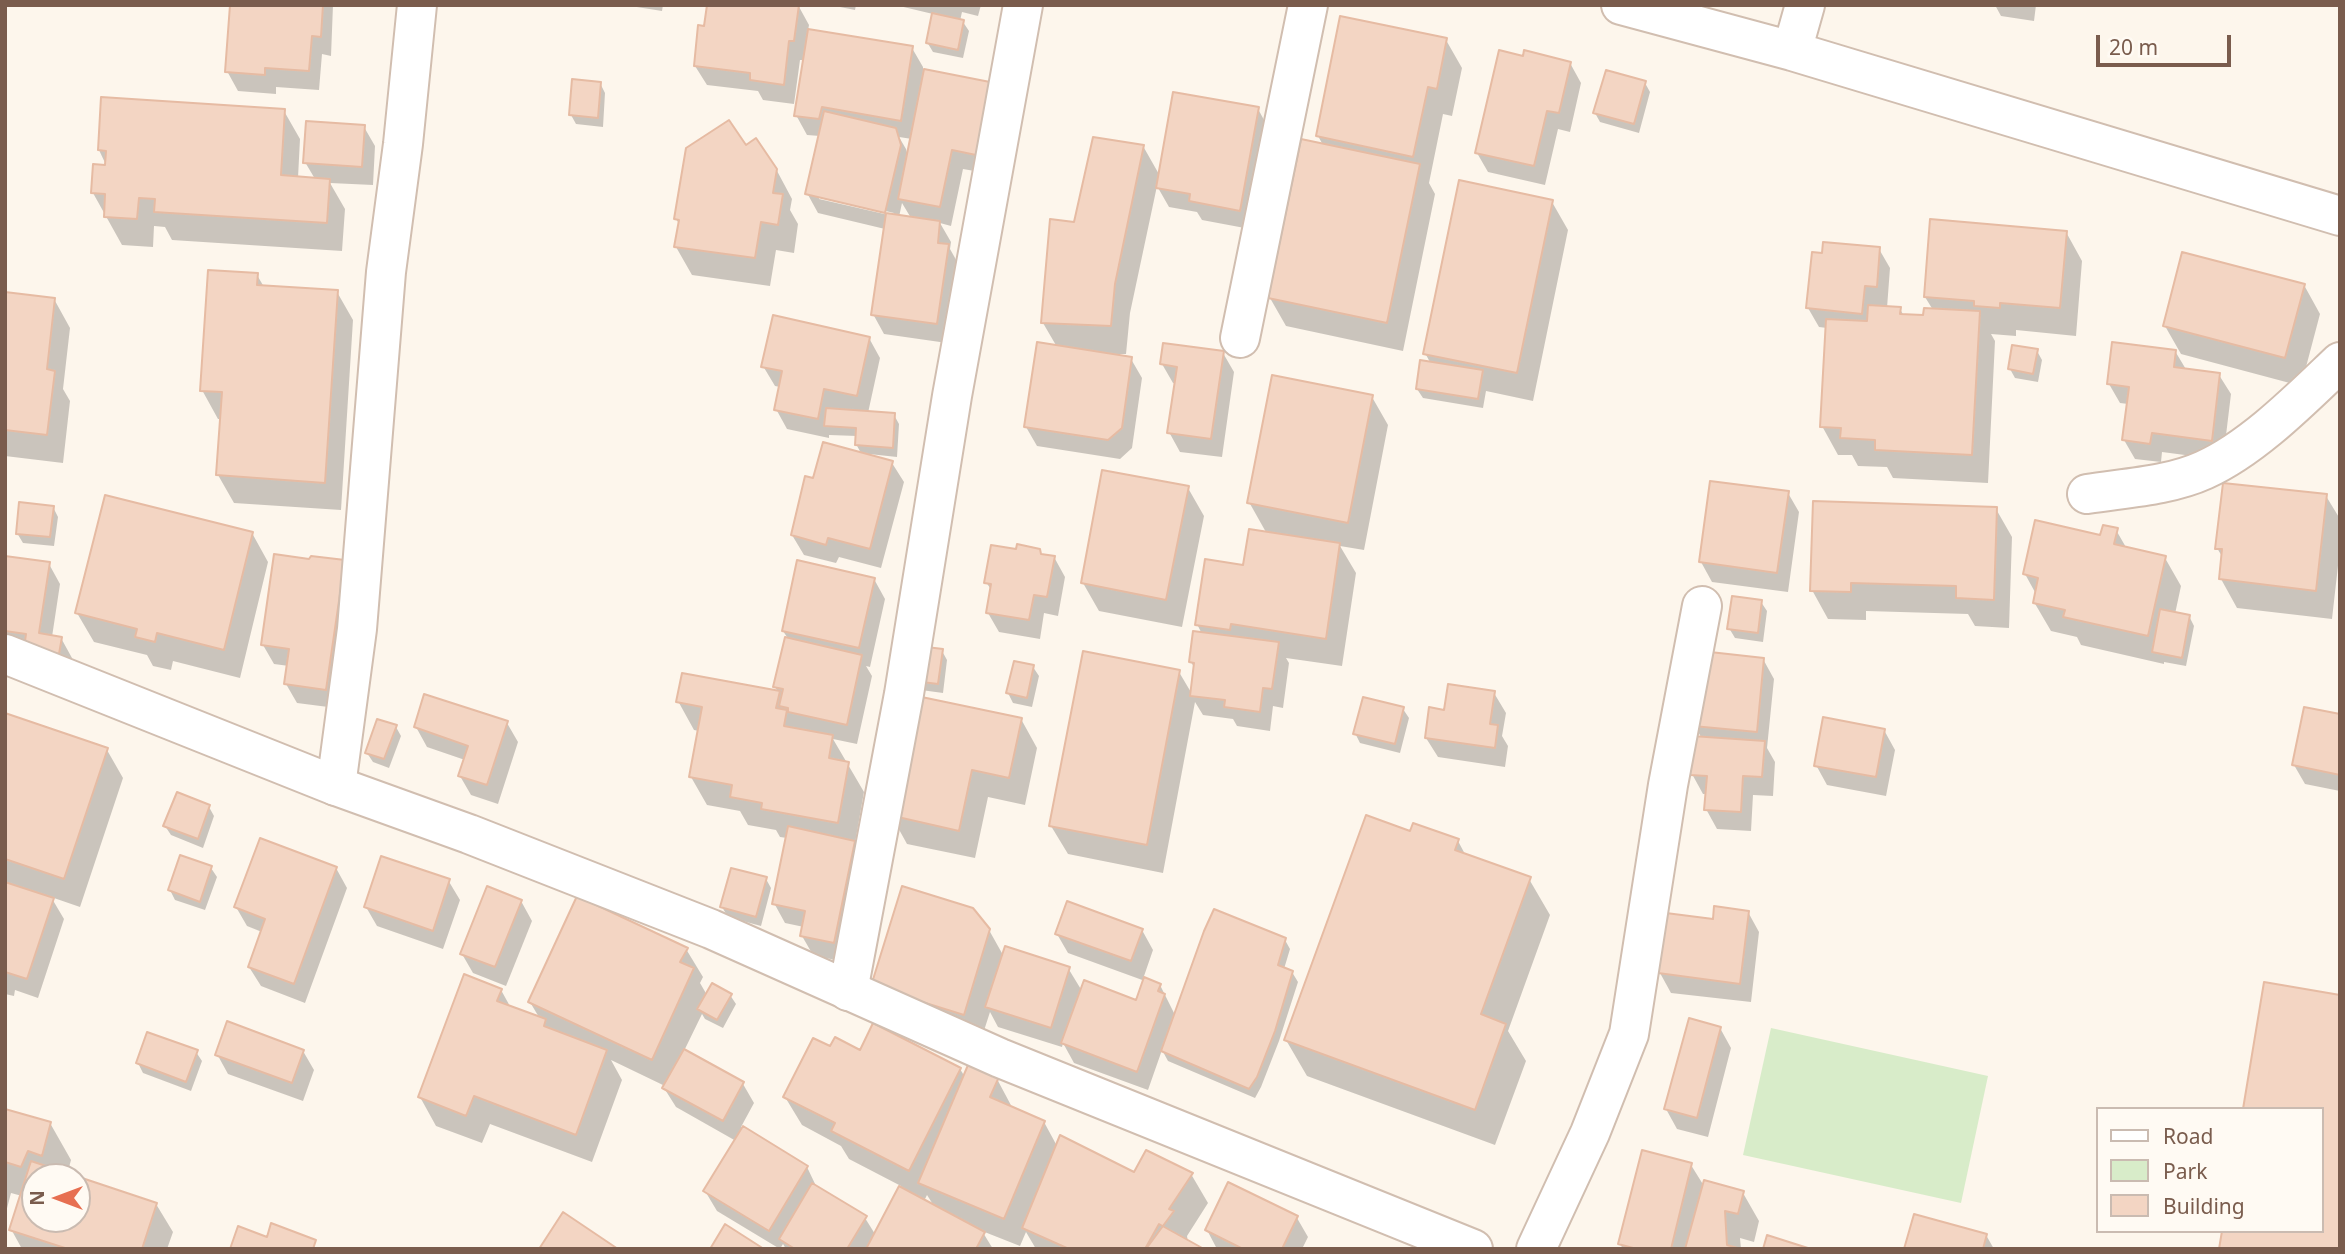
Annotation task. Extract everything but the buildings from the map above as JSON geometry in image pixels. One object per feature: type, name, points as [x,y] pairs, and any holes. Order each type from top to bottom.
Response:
[{"type":"street","points":[[336,786],[357,629],[386,272],[403,144],[417,5]]},
{"type":"street","points":[[848,991],[904,694],[952,396],[1023,5]]},
{"type":"street","points":[[1240,338],[1308,5]]},
{"type":"street","points":[[1621,5],[1792,51],[2340,216]]},
{"type":"street","points":[[1792,51],[1805,5]]},
{"type":"street","points":[[2087,494],[2171,480],[2203,471],[2232,454],[2289,411],[2340,362]]},
{"type":"street","points":[[1536,1249],[1590,1133],[1629,1034],[1668,785],[1702,606]]},
{"type":"street","points":[[5,654],[336,786],[469,834],[711,929],[1000,1058],[1473,1249]]},
{"type":"green space","points":[[1771,1028],[1988,1076],[1961,1203],[1743,1155]]}]
